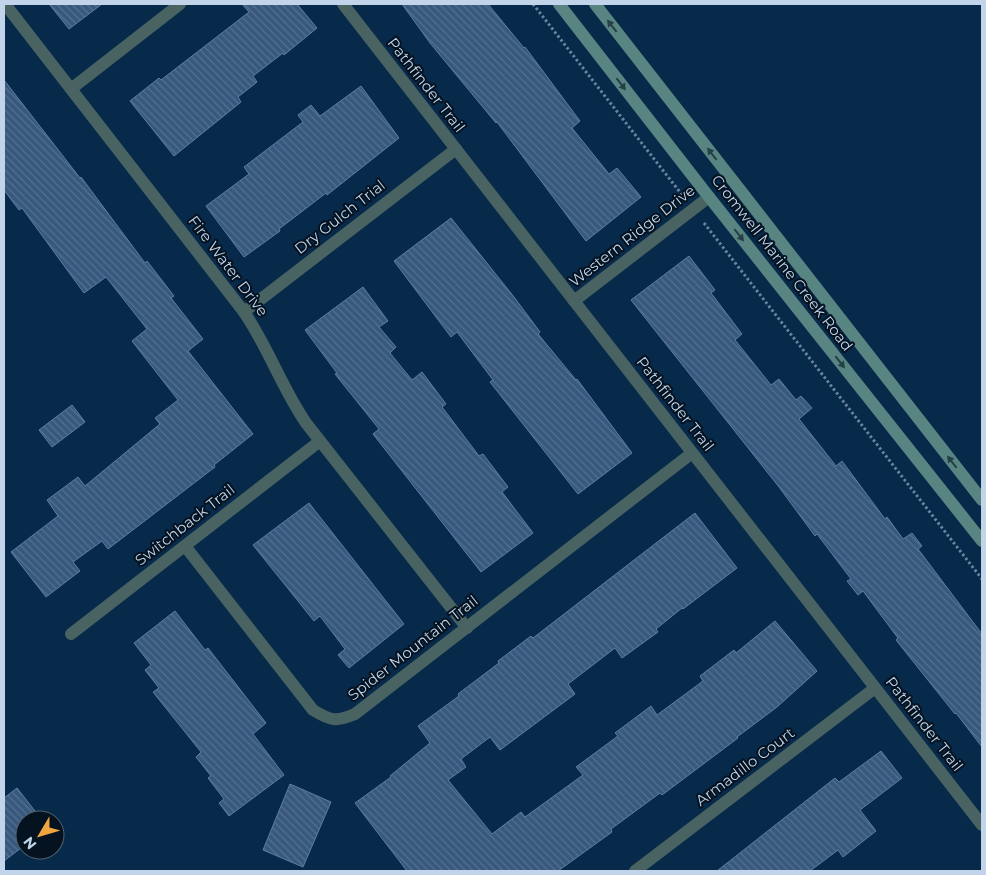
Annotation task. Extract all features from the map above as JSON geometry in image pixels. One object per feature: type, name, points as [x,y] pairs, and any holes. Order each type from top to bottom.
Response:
[{"type":"main road","name":"Cromwell Marine Creek Road","points":[[559,4],[982,542]]},
{"type":"main road","name":"Cromwell Marine Creek Road","points":[[595,4],[982,500]]},
{"type":"street","name":"Fire Water Drive","points":[[5,4],[244,312],[258,334],[295,406],[320,441],[467,628]]},
{"type":"street","points":[[71,89],[180,4]]},
{"type":"street","name":"Pathfinder Trail","points":[[343,4],[982,825]]},
{"type":"street","name":"Dry Gulch Trial","points":[[244,312],[456,149]]},
{"type":"street","name":"Western Ridge Drive","points":[[574,302],[709,197]]},
{"type":"street","name":"Switchback Trail","points":[[71,634],[320,441]]},
{"type":"street","name":"Spider Mountain Trail","points":[[185,546],[313,710],[325,718],[334,720],[344,719],[355,714],[692,453]]},
{"type":"street","name":"Armadillo Court","points":[[635,871],[875,688]]},
{"type":"path","points":[[533,4],[982,579]]},
{"type":"building","points":[[49,4],[102,4],[69,29]]},
{"type":"building","points":[[242,4],[297,4],[317,28],[284,55],[283,53],[253,76],[257,82],[238,97],[241,102],[174,156],[130,101],[159,78],[161,80],[249,12]]},
{"type":"building","points":[[402,4],[488,4],[525,47],[580,121],[572,128],[609,174],[617,168],[641,197],[586,241],[497,122],[430,43]]},
{"type":"building","points":[[4,80],[81,177],[145,263],[147,261],[174,296],[171,298],[203,339],[188,351],[253,434],[214,465],[215,467],[108,549],[102,541],[73,562],[80,571],[46,597],[11,552],[58,516],[47,500],[78,477],[85,486],[160,424],[155,418],[178,400],[132,341],[147,329],[106,277],[84,293],[22,208],[19,210],[4,190]]},
{"type":"building","points":[[361,86],[399,138],[244,257],[206,206],[249,174],[244,167],[303,122],[298,115],[311,105],[320,116]]},
{"type":"building","points":[[451,218],[514,297],[540,332],[538,334],[577,379],[632,453],[578,494],[490,382],[493,380],[457,332],[451,337],[394,261]]},
{"type":"building","points":[[689,256],[715,290],[711,293],[742,334],[735,340],[771,385],[779,379],[796,400],[801,396],[812,408],[799,419],[836,466],[842,461],[885,519],[887,517],[903,539],[912,533],[922,546],[918,549],[982,634],[982,747],[896,640],[898,638],[863,591],[858,595],[847,581],[851,579],[817,534],[815,536],[779,487],[631,300]]},
{"type":"building","points":[[363,287],[388,321],[379,327],[396,347],[390,353],[412,380],[422,372],[446,404],[442,407],[479,456],[483,454],[508,487],[502,492],[533,533],[481,572],[373,434],[379,429],[335,374],[337,373],[305,330]]},
{"type":"building","points":[[72,405],[85,422],[52,447],[39,430]]},
{"type":"building","points":[[309,503],[404,624],[349,668],[338,655],[345,649],[320,616],[314,621],[253,545]]},
{"type":"building","points":[[695,513],[737,568],[682,608],[656,629],[658,632],[622,658],[615,648],[568,684],[575,694],[500,750],[490,737],[461,759],[466,767],[448,780],[492,834],[521,812],[525,817],[583,775],[576,767],[618,736],[615,733],[651,706],[657,715],[703,681],[700,676],[734,650],[736,653],[775,621],[817,671],[777,707],[738,738],[662,795],[660,793],[611,829],[612,832],[558,871],[407,871],[355,803],[391,777],[430,743],[418,726],[459,696],[458,694],[499,663],[498,661],[531,636],[533,638]]},
{"type":"building","points":[[175,611],[205,650],[208,648],[266,723],[253,734],[284,775],[229,816],[219,803],[224,799],[208,778],[211,776],[196,757],[201,752],[153,692],[159,688],[145,670],[151,665],[134,643]]},
{"type":"building","points":[[881,751],[902,778],[860,810],[876,831],[843,857],[838,850],[810,871],[717,871],[835,778],[839,782]]},
{"type":"building","points":[[290,784],[331,802],[303,867],[263,850]]},
{"type":"building","points":[[17,788],[34,810],[15,810],[15,853],[4,861],[4,798]]}]
